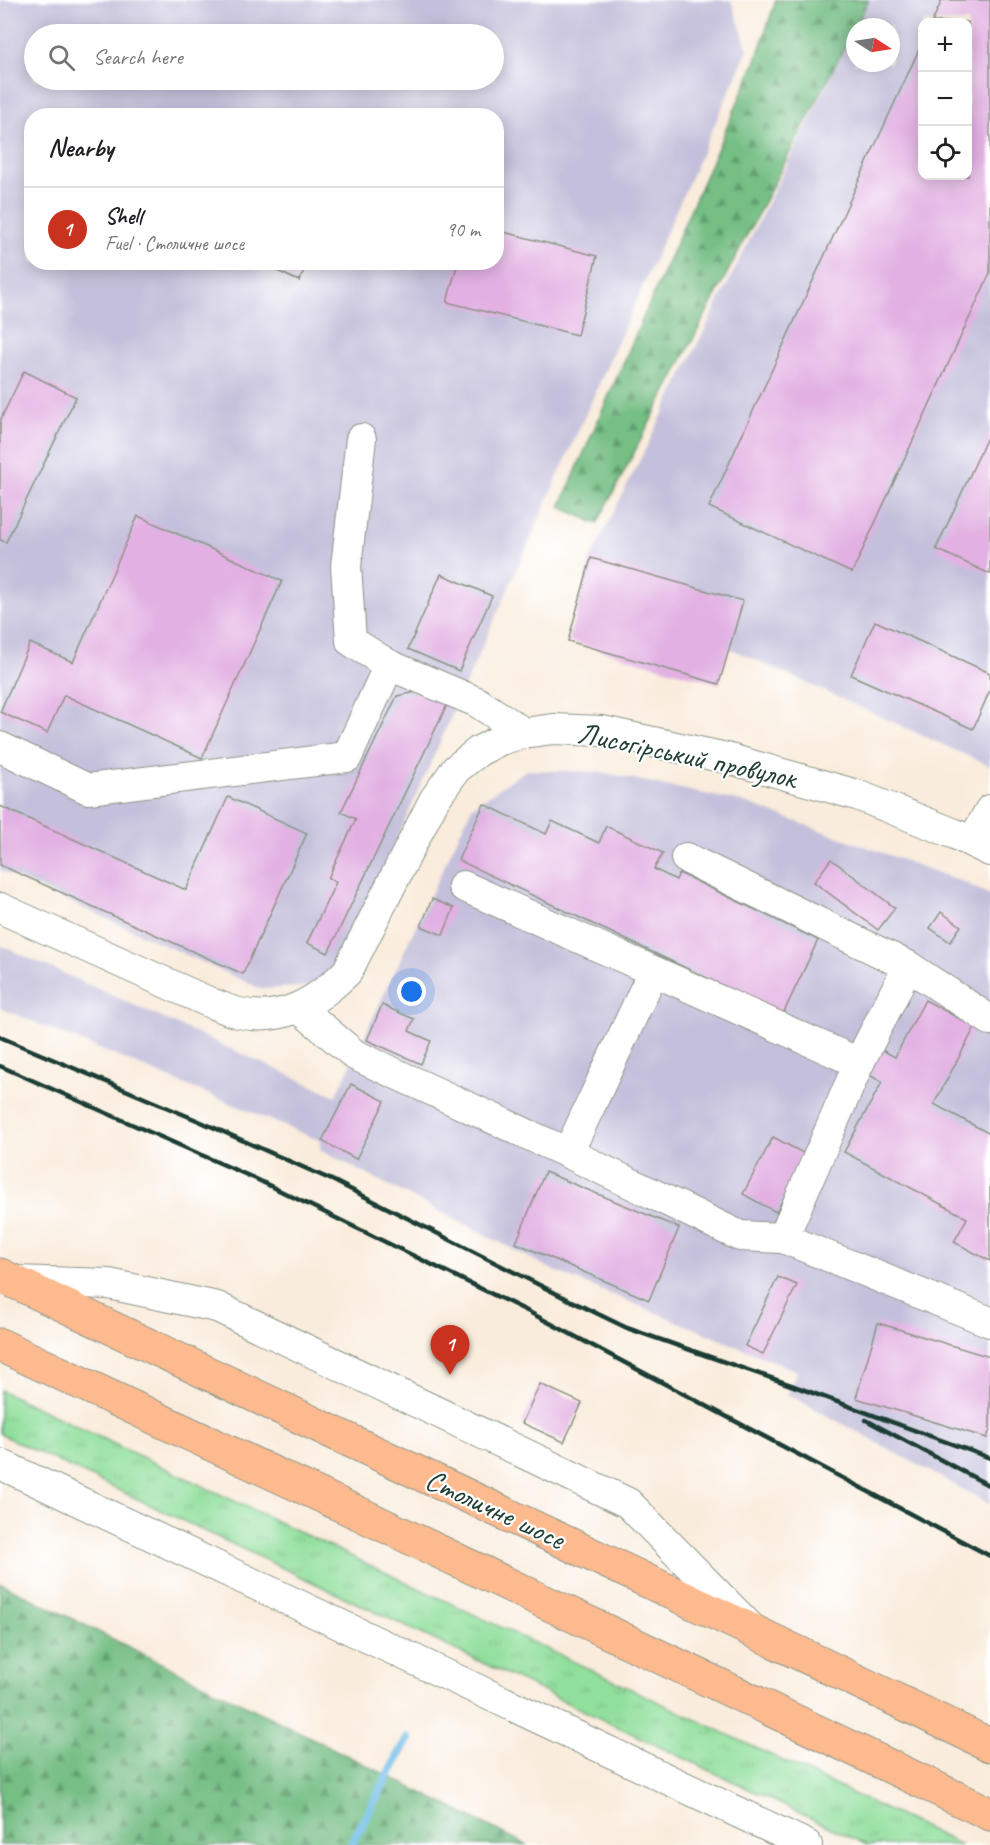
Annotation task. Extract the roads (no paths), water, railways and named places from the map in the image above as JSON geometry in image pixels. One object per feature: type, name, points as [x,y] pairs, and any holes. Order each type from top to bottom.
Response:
[{"type":"highway","name":"Столичне шосе","points":[[7,1278],[990,1745]]},
{"type":"highway","name":"Столичне шосе","points":[[0,1346],[358,1513],[990,1814]]},
{"type":"street","points":[[361,439],[346,566],[351,641],[388,664],[477,702],[524,733]]},
{"type":"street","points":[[0,747],[88,789],[347,757],[388,664]]},
{"type":"street","name":"Лисогірський провулок","points":[[299,1008],[327,990],[347,972],[434,800],[456,770],[479,751],[500,740],[524,733],[553,729],[602,731],[726,758],[857,795],[955,834],[981,847]]},
{"type":"street","points":[[981,847],[990,810]]},
{"type":"street","points":[[687,858],[908,966],[990,1020]]},
{"type":"street","points":[[464,886],[859,1063]]},
{"type":"street","points":[[0,908],[213,1004],[241,1013],[266,1015],[299,1008],[355,1055],[568,1153],[740,1236],[783,1238],[990,1322]]},
{"type":"street","points":[[783,1238],[859,1063],[908,966]]},
{"type":"street","points":[[568,1153],[653,972]]},
{"type":"street","points":[[7,1278],[109,1284],[217,1307],[228,1312],[628,1503],[753,1631]]},
{"type":"street","points":[[0,1464],[807,1845]]},
{"type":"waterway","points":[[351,1845],[408,1738]]},
{"type":"railway","points":[[0,1037],[334,1181],[627,1328],[990,1458]]},
{"type":"railway","points":[[0,1066],[256,1179],[529,1312],[990,1556]]},
{"type":"railway","points":[[866,1420],[990,1486]]},
{"type":"place","name":"Shell","points":[[450,1375]]}]
